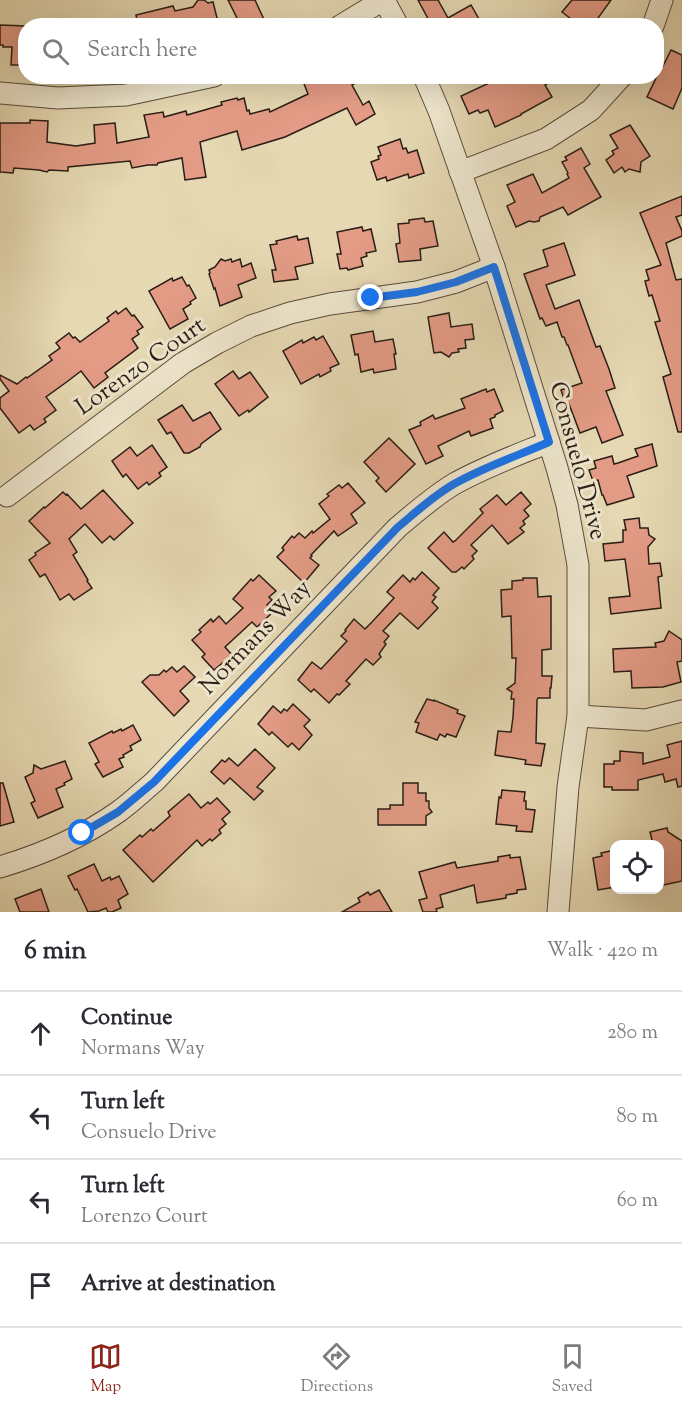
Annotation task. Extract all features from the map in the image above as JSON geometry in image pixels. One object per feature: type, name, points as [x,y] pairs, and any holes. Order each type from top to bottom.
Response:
[{"type":"street","points":[[353,18],[383,0],[393,18]]},
{"type":"street","points":[[656,18],[662,0]]},
{"type":"street","points":[[0,93],[58,98],[126,94],[175,84]]},
{"type":"street","name":"Consuelo Drive","points":[[427,84],[494,267],[549,442],[567,505],[578,565],[578,716],[568,787],[558,912]]},
{"type":"street","points":[[460,172],[546,140],[591,110],[615,84]]},
{"type":"street","name":"Lorenzo Court","points":[[6,496],[183,363],[251,326],[330,304],[417,292],[456,282],[494,267]]},
{"type":"street","name":"Normans Way","points":[[0,867],[47,850],[118,812],[154,782],[390,536],[428,501],[474,474],[549,442]]},
{"type":"street","points":[[578,716],[646,720],[682,711]]},
{"type":"building","points":[[198,0],[213,2],[217,18],[137,18],[136,15],[173,6],[175,11],[193,7]]},
{"type":"building","points":[[228,0],[255,0],[263,18],[237,18]]},
{"type":"building","points":[[418,0],[438,0],[448,18],[428,18]]},
{"type":"building","points":[[572,0],[611,0],[598,18],[570,18],[562,12]]},
{"type":"building","points":[[471,5],[478,18],[448,18]]},
{"type":"building","points":[[0,25],[18,26],[18,65],[11,65],[12,47],[0,45]]},
{"type":"building","points":[[671,50],[682,55],[682,88],[673,109],[647,97],[653,84],[664,84],[664,64]]},
{"type":"building","points":[[304,84],[354,84],[352,85],[363,105],[369,101],[375,114],[356,125],[347,108],[285,137],[242,150],[237,131],[200,142],[206,177],[185,180],[182,158],[157,165],[132,168],[130,161],[68,167],[68,171],[49,170],[47,172],[14,168],[13,173],[0,172],[0,123],[48,121],[47,142],[76,146],[95,143],[94,125],[115,123],[117,143],[149,137],[144,115],[163,112],[164,117],[186,111],[187,115],[237,98],[238,100],[244,98],[250,114],[269,109],[270,112],[308,94]]},
{"type":"building","points":[[487,84],[547,84],[545,85],[552,97],[495,127],[488,110],[480,113],[478,110],[469,114],[461,96]]},
{"type":"building","points":[[630,125],[650,156],[641,162],[640,172],[629,169],[625,172],[622,167],[614,173],[606,160],[614,154],[612,151],[618,148],[610,135]]},
{"type":"building","points":[[400,139],[403,149],[406,148],[408,153],[417,150],[424,173],[409,178],[408,174],[387,181],[386,177],[377,180],[371,162],[379,159],[378,156],[381,155],[378,147]]},
{"type":"building","points":[[581,148],[590,164],[584,168],[601,197],[568,215],[563,207],[540,217],[539,221],[529,221],[516,227],[507,206],[515,202],[507,185],[533,174],[542,193],[569,178],[562,162],[567,160],[565,157]]},
{"type":"building","points":[[682,196],[682,215],[676,217],[682,236],[666,243],[676,280],[682,279],[682,432],[678,432],[663,377],[671,374],[655,322],[660,321],[645,281],[649,280],[646,270],[661,265],[640,213]]},
{"type":"building","points":[[424,218],[425,222],[433,221],[438,246],[420,249],[421,260],[399,262],[396,244],[400,243],[398,224]]},
{"type":"building","points":[[362,227],[363,231],[371,229],[376,251],[366,253],[367,256],[361,258],[363,266],[348,270],[347,268],[340,269],[337,254],[341,254],[337,232]]},
{"type":"building","points":[[297,236],[298,240],[308,238],[313,263],[295,267],[298,279],[274,282],[272,270],[276,270],[270,245],[277,244],[276,241]]},
{"type":"building","points":[[564,243],[575,275],[546,285],[555,309],[579,300],[596,347],[600,346],[609,369],[615,388],[606,391],[623,435],[602,443],[596,427],[580,433],[569,404],[566,405],[561,390],[582,383],[557,322],[546,326],[542,318],[540,319],[524,274],[548,266],[543,250]]},
{"type":"building","points":[[221,259],[225,261],[231,259],[232,262],[240,259],[242,267],[251,263],[256,278],[238,285],[242,297],[220,306],[209,270],[215,267]]},
{"type":"building","points":[[182,277],[196,298],[183,309],[188,319],[170,329],[149,291],[172,278],[173,281]]},
{"type":"building","points":[[126,308],[143,327],[132,339],[138,348],[105,373],[108,377],[94,388],[81,371],[46,397],[56,410],[44,419],[46,422],[34,430],[30,425],[19,433],[0,408],[0,398],[9,391],[0,379],[0,375],[17,384],[52,360],[49,356],[60,348],[56,343],[69,333],[80,342],[109,321],[107,318],[116,311],[118,314]]},
{"type":"building","points":[[449,313],[451,327],[472,324],[474,339],[465,340],[466,348],[458,349],[459,352],[452,353],[449,357],[441,352],[434,353],[428,317]]},
{"type":"building","points":[[373,331],[375,342],[393,339],[396,369],[374,373],[373,369],[361,372],[358,354],[355,355],[351,335]]},
{"type":"building","points":[[323,336],[339,364],[320,377],[319,374],[301,384],[283,351],[302,340],[303,343],[314,337],[316,340]]},
{"type":"building","points":[[233,371],[239,379],[250,372],[268,397],[249,412],[248,410],[239,416],[215,384]]},
{"type":"building","points":[[486,389],[487,392],[494,389],[503,411],[490,419],[493,428],[471,436],[469,431],[438,446],[443,456],[426,464],[409,430],[421,425],[420,422],[433,415],[435,419],[465,408],[461,399]]},
{"type":"building","points":[[182,405],[193,421],[210,412],[221,429],[189,453],[184,453],[171,432],[167,434],[158,420]]},
{"type":"building","points":[[389,438],[415,464],[386,492],[376,481],[379,478],[364,462]]},
{"type":"building","points":[[652,444],[657,466],[627,476],[634,497],[607,505],[598,480],[593,481],[589,470],[596,468],[594,461],[612,456],[614,464],[618,463],[638,456],[635,449]]},
{"type":"building","points":[[152,445],[167,467],[159,473],[161,476],[149,485],[147,482],[138,489],[126,474],[123,477],[112,461],[130,447],[137,456]]},
{"type":"building","points":[[348,483],[365,503],[351,514],[357,523],[338,536],[334,531],[311,555],[310,558],[319,565],[304,583],[277,557],[292,536],[294,538],[299,533],[305,538],[330,519],[319,504],[339,485],[342,488]]},
{"type":"building","points":[[103,490],[133,523],[114,540],[110,536],[102,543],[85,524],[69,539],[77,552],[73,555],[92,588],[74,600],[69,594],[60,600],[45,574],[40,577],[29,560],[50,543],[29,521],[63,492],[81,509]]},
{"type":"building","points":[[521,492],[531,504],[524,510],[529,516],[520,528],[524,532],[508,544],[492,525],[471,545],[477,551],[472,556],[474,559],[464,569],[462,567],[456,572],[452,572],[428,548],[444,532],[453,542],[455,541],[483,513],[480,509],[497,495],[506,505]]},
{"type":"building","points":[[639,518],[640,528],[648,528],[649,535],[655,539],[648,547],[649,564],[660,563],[662,576],[658,577],[661,608],[611,614],[609,598],[630,596],[625,559],[605,561],[603,544],[623,542],[623,530],[626,530],[624,520]]},
{"type":"building","points":[[422,572],[439,588],[433,595],[436,597],[432,602],[438,608],[418,629],[400,613],[383,631],[389,636],[379,654],[381,657],[373,665],[366,659],[346,681],[350,684],[329,703],[314,689],[311,692],[298,680],[312,662],[321,669],[347,641],[341,636],[354,619],[365,629],[372,622],[394,598],[387,592],[403,575],[410,582]]},
{"type":"building","points":[[259,575],[276,591],[269,597],[272,600],[267,605],[274,611],[257,627],[252,622],[225,647],[232,655],[214,670],[202,657],[205,654],[192,640],[211,619],[213,622],[219,616],[226,624],[243,608],[233,599],[251,579],[253,581]]},
{"type":"building","points":[[523,578],[537,578],[538,597],[551,596],[551,649],[542,650],[542,676],[552,676],[550,698],[538,698],[537,700],[536,743],[545,744],[541,766],[525,764],[526,760],[495,755],[498,731],[511,732],[514,699],[511,699],[512,692],[507,689],[515,683],[516,658],[512,658],[511,616],[502,617],[501,590],[512,589],[512,581],[523,580]]},
{"type":"building","points":[[669,631],[682,640],[682,661],[677,662],[681,682],[663,687],[632,688],[631,671],[614,672],[613,649],[656,647],[655,643],[664,641]]},
{"type":"building","points":[[184,666],[195,677],[180,691],[189,701],[174,716],[142,682],[150,675],[159,675],[172,667],[177,672]]},
{"type":"building","points":[[427,699],[458,710],[457,713],[465,716],[456,737],[447,734],[445,737],[440,734],[437,740],[416,732],[419,723],[415,722]]},
{"type":"building","points":[[293,704],[310,720],[304,726],[312,735],[299,750],[292,743],[288,747],[272,732],[269,735],[258,724],[273,706],[281,713],[284,709],[287,711]]},
{"type":"building","points":[[133,725],[141,740],[130,746],[132,750],[119,759],[123,767],[103,777],[95,764],[99,762],[89,743],[112,731],[113,733],[121,729],[122,731]]},
{"type":"building","points":[[682,741],[682,786],[678,787],[676,779],[665,782],[663,774],[638,780],[638,790],[612,790],[612,787],[604,787],[604,764],[614,764],[614,761],[620,761],[620,751],[643,753],[643,764],[670,757],[667,745]]},
{"type":"building","points":[[255,749],[275,768],[257,787],[263,791],[254,800],[230,778],[224,784],[211,772],[222,760],[225,762],[229,758],[238,766]]},
{"type":"building","points":[[65,761],[72,779],[56,789],[63,807],[38,818],[31,803],[35,801],[25,777],[33,773],[34,765],[41,769]]},
{"type":"building","points":[[0,783],[3,783],[14,822],[0,826]]},
{"type":"building","points":[[403,783],[418,783],[418,793],[426,793],[426,801],[429,801],[429,808],[432,812],[426,816],[426,825],[378,825],[378,809],[390,809],[390,805],[403,805]]},
{"type":"building","points":[[502,790],[525,792],[526,809],[535,810],[532,832],[516,831],[517,826],[496,824]]},
{"type":"building","points":[[189,794],[201,808],[217,798],[230,812],[222,819],[226,824],[219,830],[221,833],[212,841],[210,839],[202,846],[197,840],[153,882],[123,850],[140,835],[142,837],[151,829],[153,831],[170,816],[168,812]]},
{"type":"building","points":[[667,828],[668,832],[682,841],[682,881],[664,885],[664,840],[652,840],[650,832]]},
{"type":"building","points":[[610,851],[610,888],[598,890],[593,858],[602,856],[601,853]]},
{"type":"building","points":[[510,855],[510,858],[520,857],[526,889],[517,890],[517,893],[506,895],[506,898],[477,903],[474,885],[440,895],[443,907],[436,909],[437,912],[423,912],[419,900],[427,898],[419,872],[455,862],[457,868],[498,861],[498,857]]},
{"type":"building","points":[[94,864],[102,881],[119,876],[128,894],[118,900],[121,908],[112,912],[108,912],[106,908],[88,912],[68,876]]},
{"type":"building","points":[[41,889],[49,912],[20,912],[15,899]]},
{"type":"building","points":[[379,890],[392,912],[342,912],[360,902],[358,898],[368,892],[370,895]]},
{"type":"route","points":[[82,833],[118,812],[154,782],[398,527],[428,501],[454,484],[484,469],[549,442],[494,267],[456,282],[417,292],[371,298]]}]
